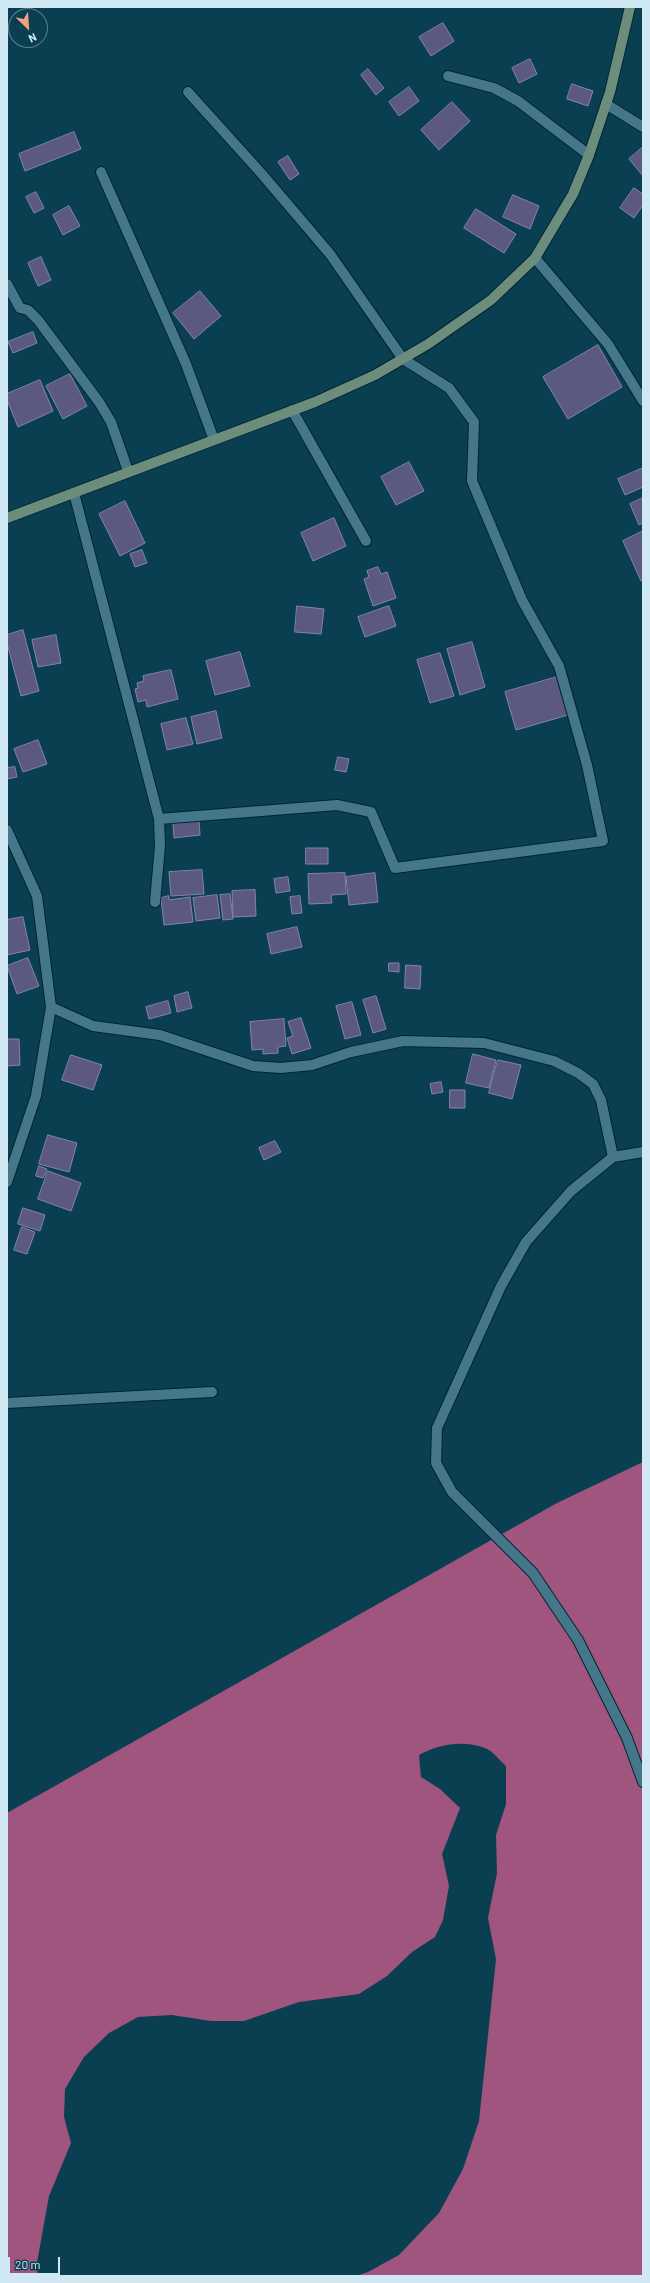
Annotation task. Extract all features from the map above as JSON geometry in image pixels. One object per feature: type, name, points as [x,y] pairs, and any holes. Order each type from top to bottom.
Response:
[{"type":"street","points":[[7,518],[292,410],[375,375],[428,344],[491,300],[535,258],[573,194],[589,155],[606,104],[630,7]]},
{"type":"street","points":[[448,76],[494,88],[518,102],[589,155]]},
{"type":"street","points":[[159,818],[337,806],[371,812],[396,868],[603,841],[587,766],[559,666],[522,600],[472,480],[474,422],[449,388],[403,359],[330,254],[262,173],[188,92]]},
{"type":"street","points":[[606,104],[643,127]]},
{"type":"street","points":[[101,172],[186,364],[214,440]]},
{"type":"street","points":[[535,258],[608,344],[643,401]]},
{"type":"street","points":[[7,284],[20,308],[28,310],[38,320],[99,402],[111,422],[128,471]]},
{"type":"street","points":[[292,410],[366,541]]},
{"type":"street","points":[[74,493],[159,818],[160,846],[155,902]]},
{"type":"street","points":[[7,830],[37,896],[51,1007],[36,1096],[7,1182]]},
{"type":"street","points":[[51,1007],[93,1026],[160,1035],[253,1066],[281,1068],[312,1066],[351,1052],[403,1041],[484,1043],[554,1061],[578,1073],[593,1084],[601,1100],[613,1157]]},
{"type":"street","points":[[643,1152],[613,1157],[572,1191],[522,1248],[501,1286],[437,1428],[436,1463],[452,1492],[533,1573],[578,1640],[627,1738],[643,1782]]},
{"type":"street","points":[[7,1403],[212,1392]]},
{"type":"shaded area","points":[[643,1462],[643,2276],[356,2276],[368,2272],[399,2255],[439,2213],[463,2169],[479,2121],[496,1959],[488,1918],[497,1873],[496,1835],[506,1804],[506,1766],[488,1749],[468,1744],[451,1744],[435,1748],[419,1755],[421,1777],[440,1789],[460,1808],[442,1854],[449,1886],[443,1920],[435,1937],[412,1952],[387,1976],[359,1994],[299,2002],[244,2021],[211,2021],[172,2015],[138,2017],[109,2033],[84,2057],[65,2089],[64,2117],[71,2143],[49,2196],[36,2268],[39,2276],[7,2276],[7,1813],[557,1503]]},
{"type":"building","points":[[443,23],[454,41],[431,56],[419,37]]},
{"type":"building","points":[[530,59],[537,74],[519,83],[512,68]]},
{"type":"building","points":[[368,69],[384,88],[376,95],[361,75]]},
{"type":"building","points":[[572,84],[593,91],[588,106],[567,99]]},
{"type":"building","points":[[409,87],[419,101],[399,116],[389,102]]},
{"type":"building","points":[[452,102],[470,121],[439,150],[421,130]]},
{"type":"building","points":[[74,132],[81,149],[25,171],[19,154]]},
{"type":"building","points":[[643,147],[643,176],[629,159]]},
{"type":"building","points":[[288,156],[299,174],[290,180],[278,162]]},
{"type":"building","points":[[634,188],[643,194],[643,205],[634,218],[620,208]]},
{"type":"building","points":[[36,192],[44,208],[34,213],[26,197]]},
{"type":"building","points":[[513,195],[539,206],[530,229],[503,217]]},
{"type":"building","points":[[69,206],[80,226],[63,235],[53,215]]},
{"type":"building","points":[[476,209],[516,234],[504,253],[464,228]]},
{"type":"building","points":[[41,257],[51,280],[38,286],[28,263]]},
{"type":"building","points":[[200,291],[221,316],[194,339],[173,313]]},
{"type":"building","points":[[33,332],[37,343],[13,353],[8,342]]},
{"type":"building","points":[[598,345],[622,387],[568,419],[543,377]]},
{"type":"building","points":[[70,374],[87,406],[63,419],[46,386]]},
{"type":"building","points":[[40,380],[53,411],[18,427],[7,400],[7,394]]},
{"type":"building","points":[[409,462],[424,491],[396,505],[381,477]]},
{"type":"building","points":[[643,468],[643,487],[625,495],[618,479]]},
{"type":"building","points":[[643,498],[643,523],[639,525],[630,504]]},
{"type":"building","points":[[125,501],[145,543],[120,556],[99,514]]},
{"type":"building","points":[[334,518],[346,546],[313,561],[301,533]]},
{"type":"building","points":[[643,531],[643,580],[641,581],[623,541]]},
{"type":"building","points":[[142,550],[147,563],[135,567],[130,554]]},
{"type":"building","points":[[378,567],[381,574],[387,572],[396,598],[373,606],[364,579],[369,577],[367,571]]},
{"type":"building","points":[[297,606],[324,609],[321,634],[295,632]]},
{"type":"building","points":[[389,606],[396,626],[365,637],[358,617]]},
{"type":"building","points":[[23,630],[39,691],[21,696],[7,643],[7,635]]},
{"type":"building","points":[[56,635],[61,663],[38,667],[32,640]]},
{"type":"building","points":[[472,642],[485,687],[460,695],[447,649]]},
{"type":"building","points":[[240,652],[250,686],[215,695],[206,661]]},
{"type":"building","points":[[440,653],[454,696],[430,703],[417,660]]},
{"type":"building","points":[[171,670],[178,699],[147,707],[146,700],[138,702],[135,689],[138,688],[137,683],[144,681],[143,676]]},
{"type":"building","points":[[557,677],[568,715],[516,730],[505,692]]},
{"type":"building","points":[[216,711],[222,738],[197,744],[191,717]]},
{"type":"building","points":[[186,718],[193,744],[167,750],[161,724]]},
{"type":"building","points":[[38,740],[47,764],[23,772],[14,749]]},
{"type":"building","points":[[338,757],[349,759],[346,772],[335,770]]},
{"type":"building","points":[[15,767],[17,777],[7,779],[7,768]]},
{"type":"building","points":[[199,821],[200,835],[174,838],[173,824]]},
{"type":"building","points":[[306,848],[328,848],[328,864],[306,864]]},
{"type":"building","points":[[202,870],[204,894],[171,896],[169,872]]},
{"type":"building","points":[[345,873],[346,894],[331,895],[332,903],[309,904],[308,874]]},
{"type":"building","points":[[375,873],[378,902],[349,905],[346,877]]},
{"type":"building","points":[[288,877],[290,891],[276,893],[274,879]]},
{"type":"building","points":[[255,890],[256,916],[233,917],[232,891]]},
{"type":"building","points":[[230,894],[233,919],[223,920],[220,895]]},
{"type":"building","points":[[217,895],[220,918],[196,921],[193,898]]},
{"type":"building","points":[[169,896],[169,900],[190,897],[193,922],[164,925],[161,898]]},
{"type":"building","points":[[300,896],[302,913],[292,914],[290,897]]},
{"type":"building","points":[[23,917],[30,950],[7,955],[7,920]]},
{"type":"building","points":[[297,927],[302,947],[271,954],[267,934]]},
{"type":"building","points":[[28,958],[39,986],[17,994],[7,966]]},
{"type":"building","points":[[389,963],[399,963],[399,972],[389,971]]},
{"type":"building","points":[[406,965],[421,966],[420,989],[405,988]]},
{"type":"building","points":[[188,992],[192,1008],[177,1012],[174,996]]},
{"type":"building","points":[[376,996],[386,1029],[373,1033],[363,1000]]},
{"type":"building","points":[[168,1001],[171,1013],[149,1019],[146,1007]]},
{"type":"building","points":[[352,1002],[361,1035],[345,1039],[336,1006]]},
{"type":"building","points":[[301,1018],[311,1048],[292,1054],[287,1038],[293,1036],[288,1022]]},
{"type":"building","points":[[284,1019],[286,1046],[278,1047],[278,1053],[263,1054],[263,1049],[252,1050],[250,1022]]},
{"type":"building","points":[[7,1039],[19,1039],[20,1065],[7,1066]]},
{"type":"building","points":[[473,1054],[496,1060],[489,1088],[466,1083]]},
{"type":"building","points":[[71,1055],[102,1065],[93,1090],[62,1080]]},
{"type":"building","points":[[498,1060],[521,1065],[512,1099],[489,1093]]},
{"type":"building","points":[[441,1082],[443,1092],[432,1094],[430,1084]]},
{"type":"building","points":[[450,1090],[465,1090],[465,1108],[450,1108]]},
{"type":"building","points":[[48,1135],[77,1143],[69,1172],[39,1164]]},
{"type":"building","points":[[275,1141],[281,1152],[264,1160],[259,1148]]},
{"type":"building","points":[[39,1166],[47,1169],[43,1178],[36,1176]]},
{"type":"building","points":[[48,1171],[81,1183],[71,1211],[38,1199]]},
{"type":"building","points":[[23,1208],[45,1215],[40,1231],[18,1224]]},
{"type":"building","points":[[22,1227],[35,1232],[27,1254],[14,1250]]}]
